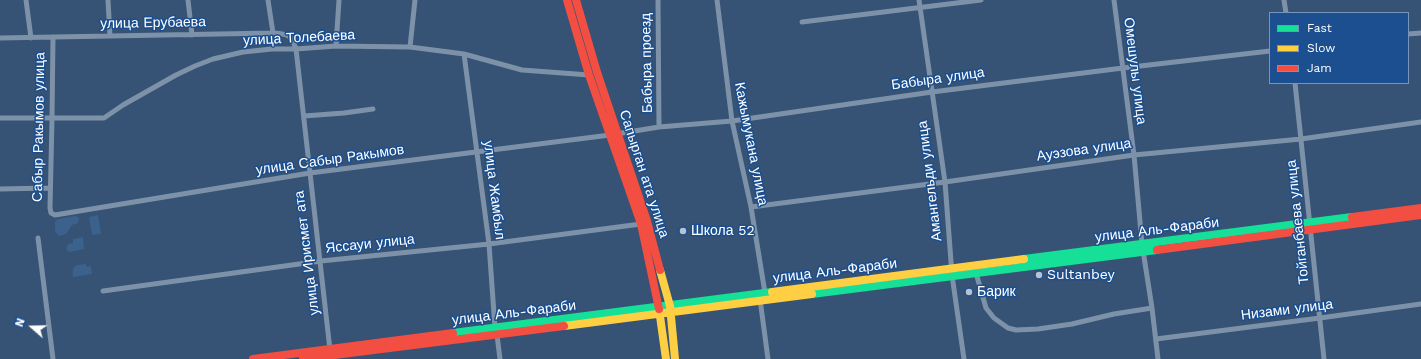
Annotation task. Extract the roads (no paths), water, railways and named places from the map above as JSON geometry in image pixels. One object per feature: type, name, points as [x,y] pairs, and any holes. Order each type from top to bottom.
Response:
[{"type":"main road","name":"Сапырган ата улица","points":[[567,0],[589,75],[641,224],[660,310],[666,359]]},
{"type":"main road","name":"Сапырган ата улица","points":[[576,0],[597,72],[647,221],[670,308],[675,359]]},
{"type":"main road","name":"улица Аль-Фараби","points":[[303,359],[670,308],[1310,226],[1421,208]]},
{"type":"main road","name":"улица Аль-Фараби","points":[[1310,226],[1421,215]]},
{"type":"main road","name":"улица Аль-Фараби","points":[[952,272],[976,273],[1142,248]]},
{"type":"main road","name":"улица Аль-Фараби","points":[[253,359],[331,355]]},
{"type":"street","points":[[26,0],[31,38]]},
{"type":"street","points":[[108,0],[110,36]]},
{"type":"street","points":[[188,0],[192,35]]},
{"type":"street","points":[[268,0],[272,33]]},
{"type":"street","points":[[336,46],[339,0]]},
{"type":"street","points":[[410,47],[415,0]]},
{"type":"street","name":"Бабыра проезд","points":[[658,0],[659,126]]},
{"type":"street","name":"Кажымукана улица","points":[[717,0],[732,121],[751,207],[768,359]]},
{"type":"street","name":"Амангельди улица","points":[[919,0],[945,182],[952,272],[964,359]]},
{"type":"street","points":[[802,22],[981,0]]},
{"type":"street","name":"Омешулы улица","points":[[1114,0],[1134,155],[1142,248],[1152,308],[1158,359]]},
{"type":"street","points":[[1284,0],[1286,12]]},
{"type":"street","points":[[1409,34],[1421,32]]},
{"type":"street","name":"улица Ерубаева","points":[[0,38],[272,33],[286,34],[292,38],[296,50]]},
{"type":"street","name":"Сабыр Ракымов улица","points":[[53,37],[49,188],[51,213],[56,215]]},
{"type":"street","name":"улица Толебаева","points":[[0,118],[104,118],[123,105],[176,75],[213,59],[243,52],[272,49],[296,50],[336,46],[410,47],[464,54],[522,70],[589,75]]},
{"type":"street","name":"улица Ирисмет ата","points":[[296,50],[331,355]]},
{"type":"street","name":"Бабыра улица","points":[[610,135],[659,126],[732,121],[932,92],[1269,51]]},
{"type":"street","name":"улица Жамбыл","points":[[464,54],[489,244],[496,332],[500,359]]},
{"type":"street","name":"Тойганбаева улица","points":[[1295,84],[1324,359]]},
{"type":"street","points":[[304,116],[344,114],[373,110]]},
{"type":"street","name":"Ауэзова улица","points":[[751,207],[945,182],[1134,155],[1301,139],[1421,122]]},
{"type":"street","name":"улица Сабыр Ракымов","points":[[56,215],[310,173],[610,135]]},
{"type":"street","points":[[0,189],[49,188]]},
{"type":"street","name":"Яссауи улица","points":[[103,291],[321,261],[489,244],[641,224]]},
{"type":"street","points":[[38,238],[53,359]]},
{"type":"street","points":[[976,273],[986,308],[994,318],[1008,328],[1016,330],[1038,329],[1072,324],[1114,314],[1152,308]]},
{"type":"street","name":"Низами улица","points":[[1156,339],[1421,304]]},
{"type":"water","points":[[98,215],[101,234],[92,235],[89,217]]},
{"type":"water","points":[[76,216],[79,218],[78,223],[72,225],[66,234],[59,236],[55,231],[55,221],[58,219]]},
{"type":"water","points":[[83,237],[84,249],[69,252],[66,249],[68,244],[73,243],[73,239]]},
{"type":"water","points":[[86,264],[87,267],[91,266],[92,274],[73,277],[73,270],[75,266]]},
{"type":"place","name":"Школа 52","points":[[683,231]]},
{"type":"place","name":"Sultanbey","points":[[1039,275]]},
{"type":"place","name":"Барик","points":[[969,292]]}]
